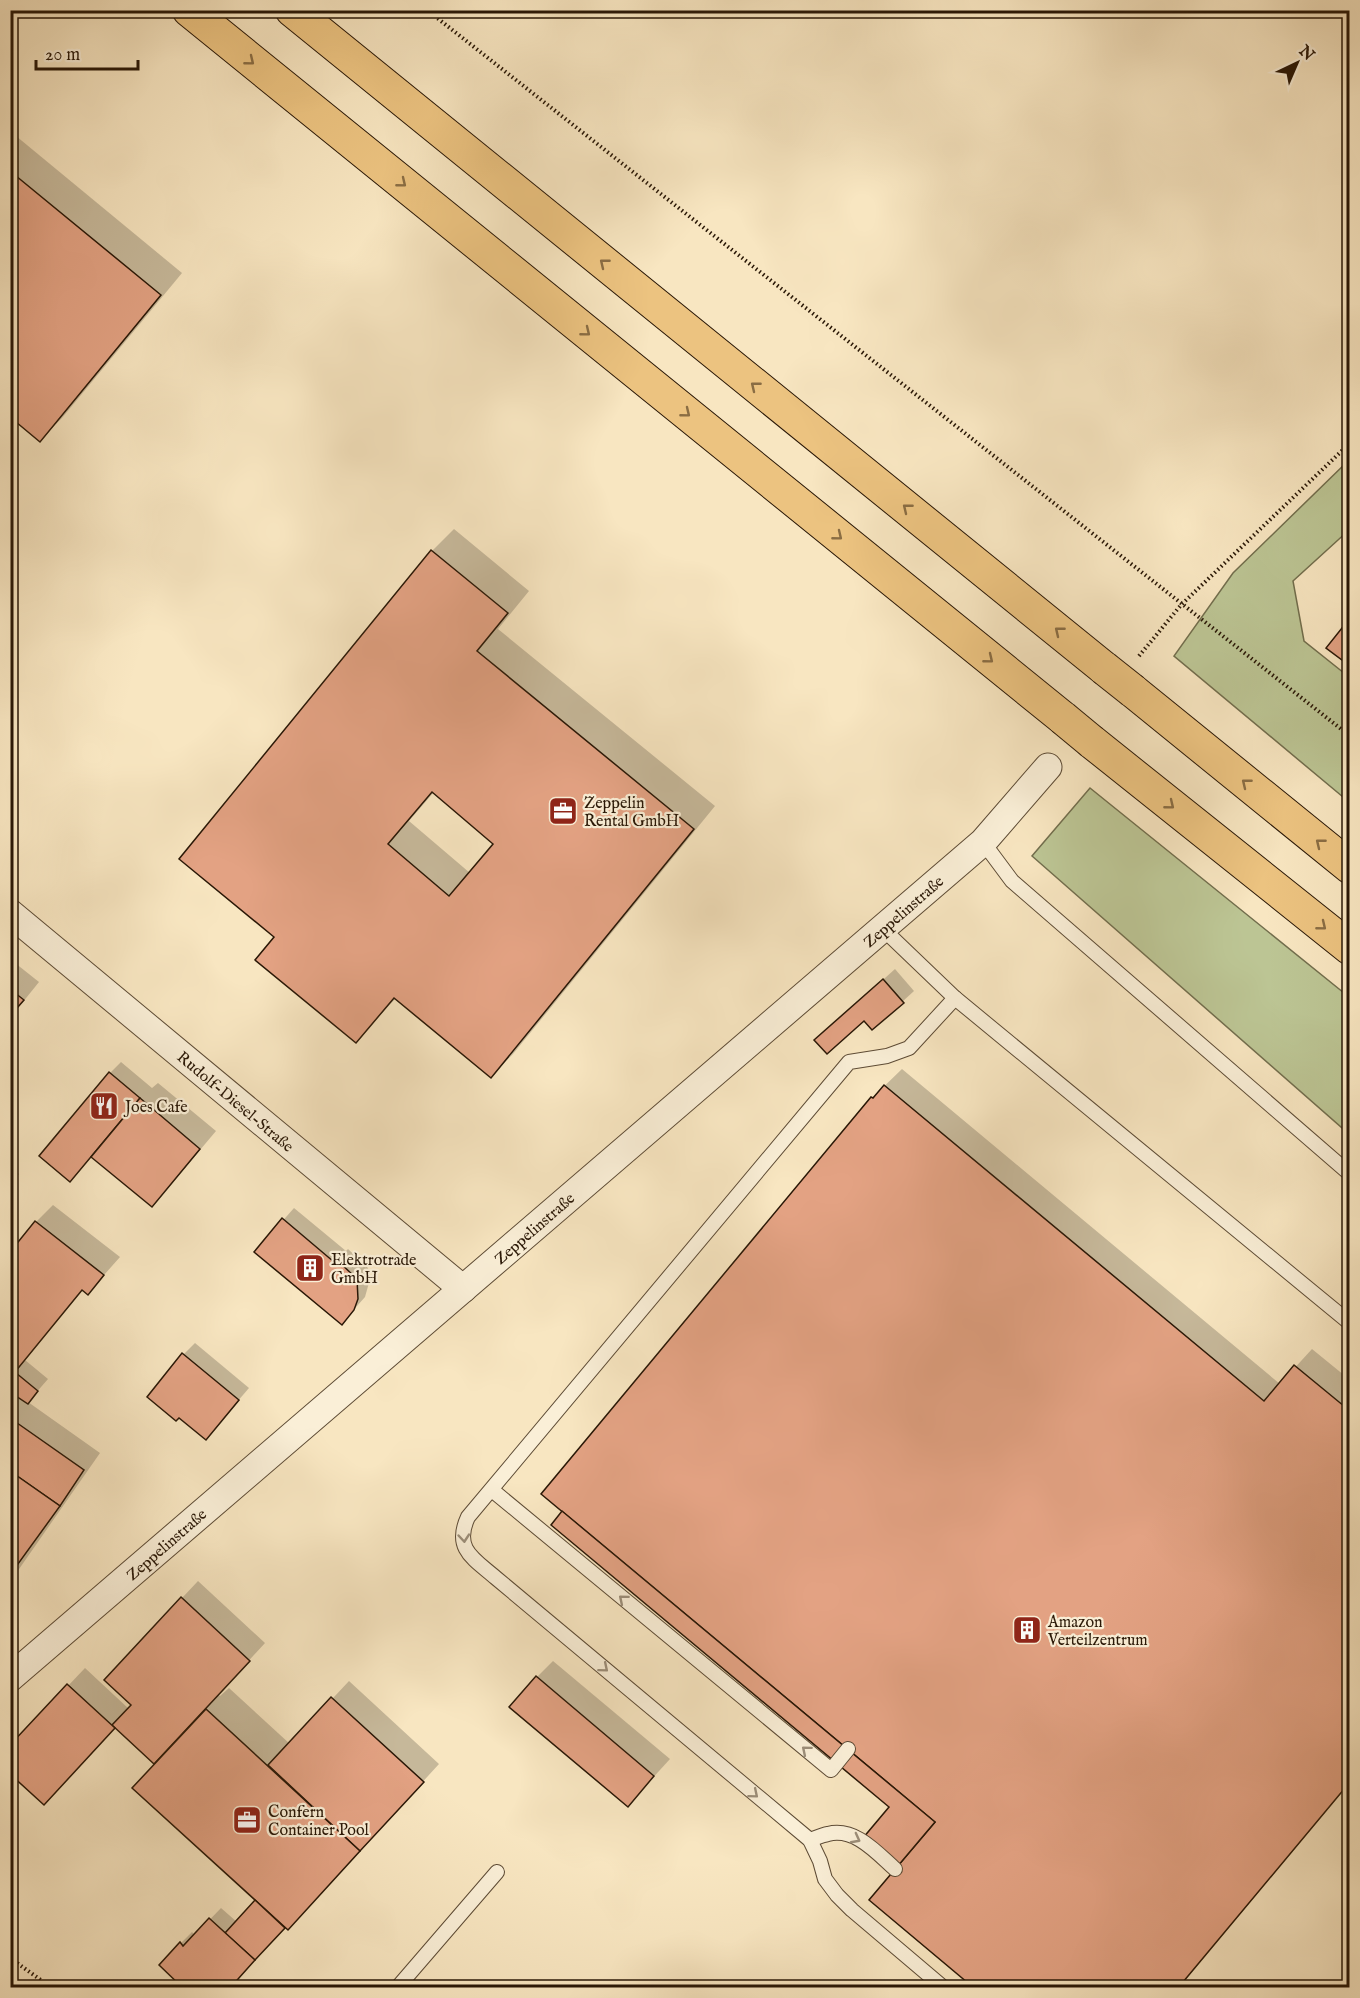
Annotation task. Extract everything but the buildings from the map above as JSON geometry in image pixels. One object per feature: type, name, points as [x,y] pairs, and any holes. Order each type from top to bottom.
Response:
[{"type":"highway","points":[[189,10],[1092,742],[1350,948]]},
{"type":"highway","points":[[292,10],[1350,867]]},
{"type":"street","name":"Zeppelinstraße","points":[[10,1678],[983,842],[1048,767]]},
{"type":"street","name":"Rudolf-Diesel-Straße","points":[[10,913],[462,1289]]},
{"type":"lane","points":[[983,842],[1012,881],[1350,1174]]},
{"type":"lane","points":[[883,929],[956,998],[1350,1323]]},
{"type":"lane","points":[[944,1988],[837,1895],[825,1879],[810,1840],[496,1578],[466,1550],[462,1540],[462,1529],[468,1517],[849,1062],[886,1056],[909,1048],[956,998]]},
{"type":"lane","points":[[492,1490],[831,1770],[848,1749]]},
{"type":"lane","points":[[810,1840],[829,1833],[850,1835],[870,1847],[895,1869]]},
{"type":"lane","points":[[397,1988],[497,1872]]},
{"type":"path","points":[[427,10],[1350,736]]},
{"type":"path","points":[[1150,643],[1181,604],[1350,443]]},
{"type":"path","points":[[10,1958],[52,1988]]},
{"type":"green space","points":[[1349,460],[1349,530],[1293,581],[1304,641],[1349,677],[1349,802],[1174,656],[1233,573]]},
{"type":"green space","points":[[1090,788],[1349,997],[1349,1134],[1032,856]]},
{"type":"place","name":"Zeppelin Rental GmbH","points":[[563,811]]},
{"type":"place","name":"Joes Cafe","points":[[104,1106]]},
{"type":"place","name":"Elektrotrade GmbH","points":[[310,1268]]},
{"type":"place","name":"Amazon Verteilzentrum","points":[[1027,1630]]},
{"type":"place","name":"Confern Container Pool","points":[[247,1820]]}]
